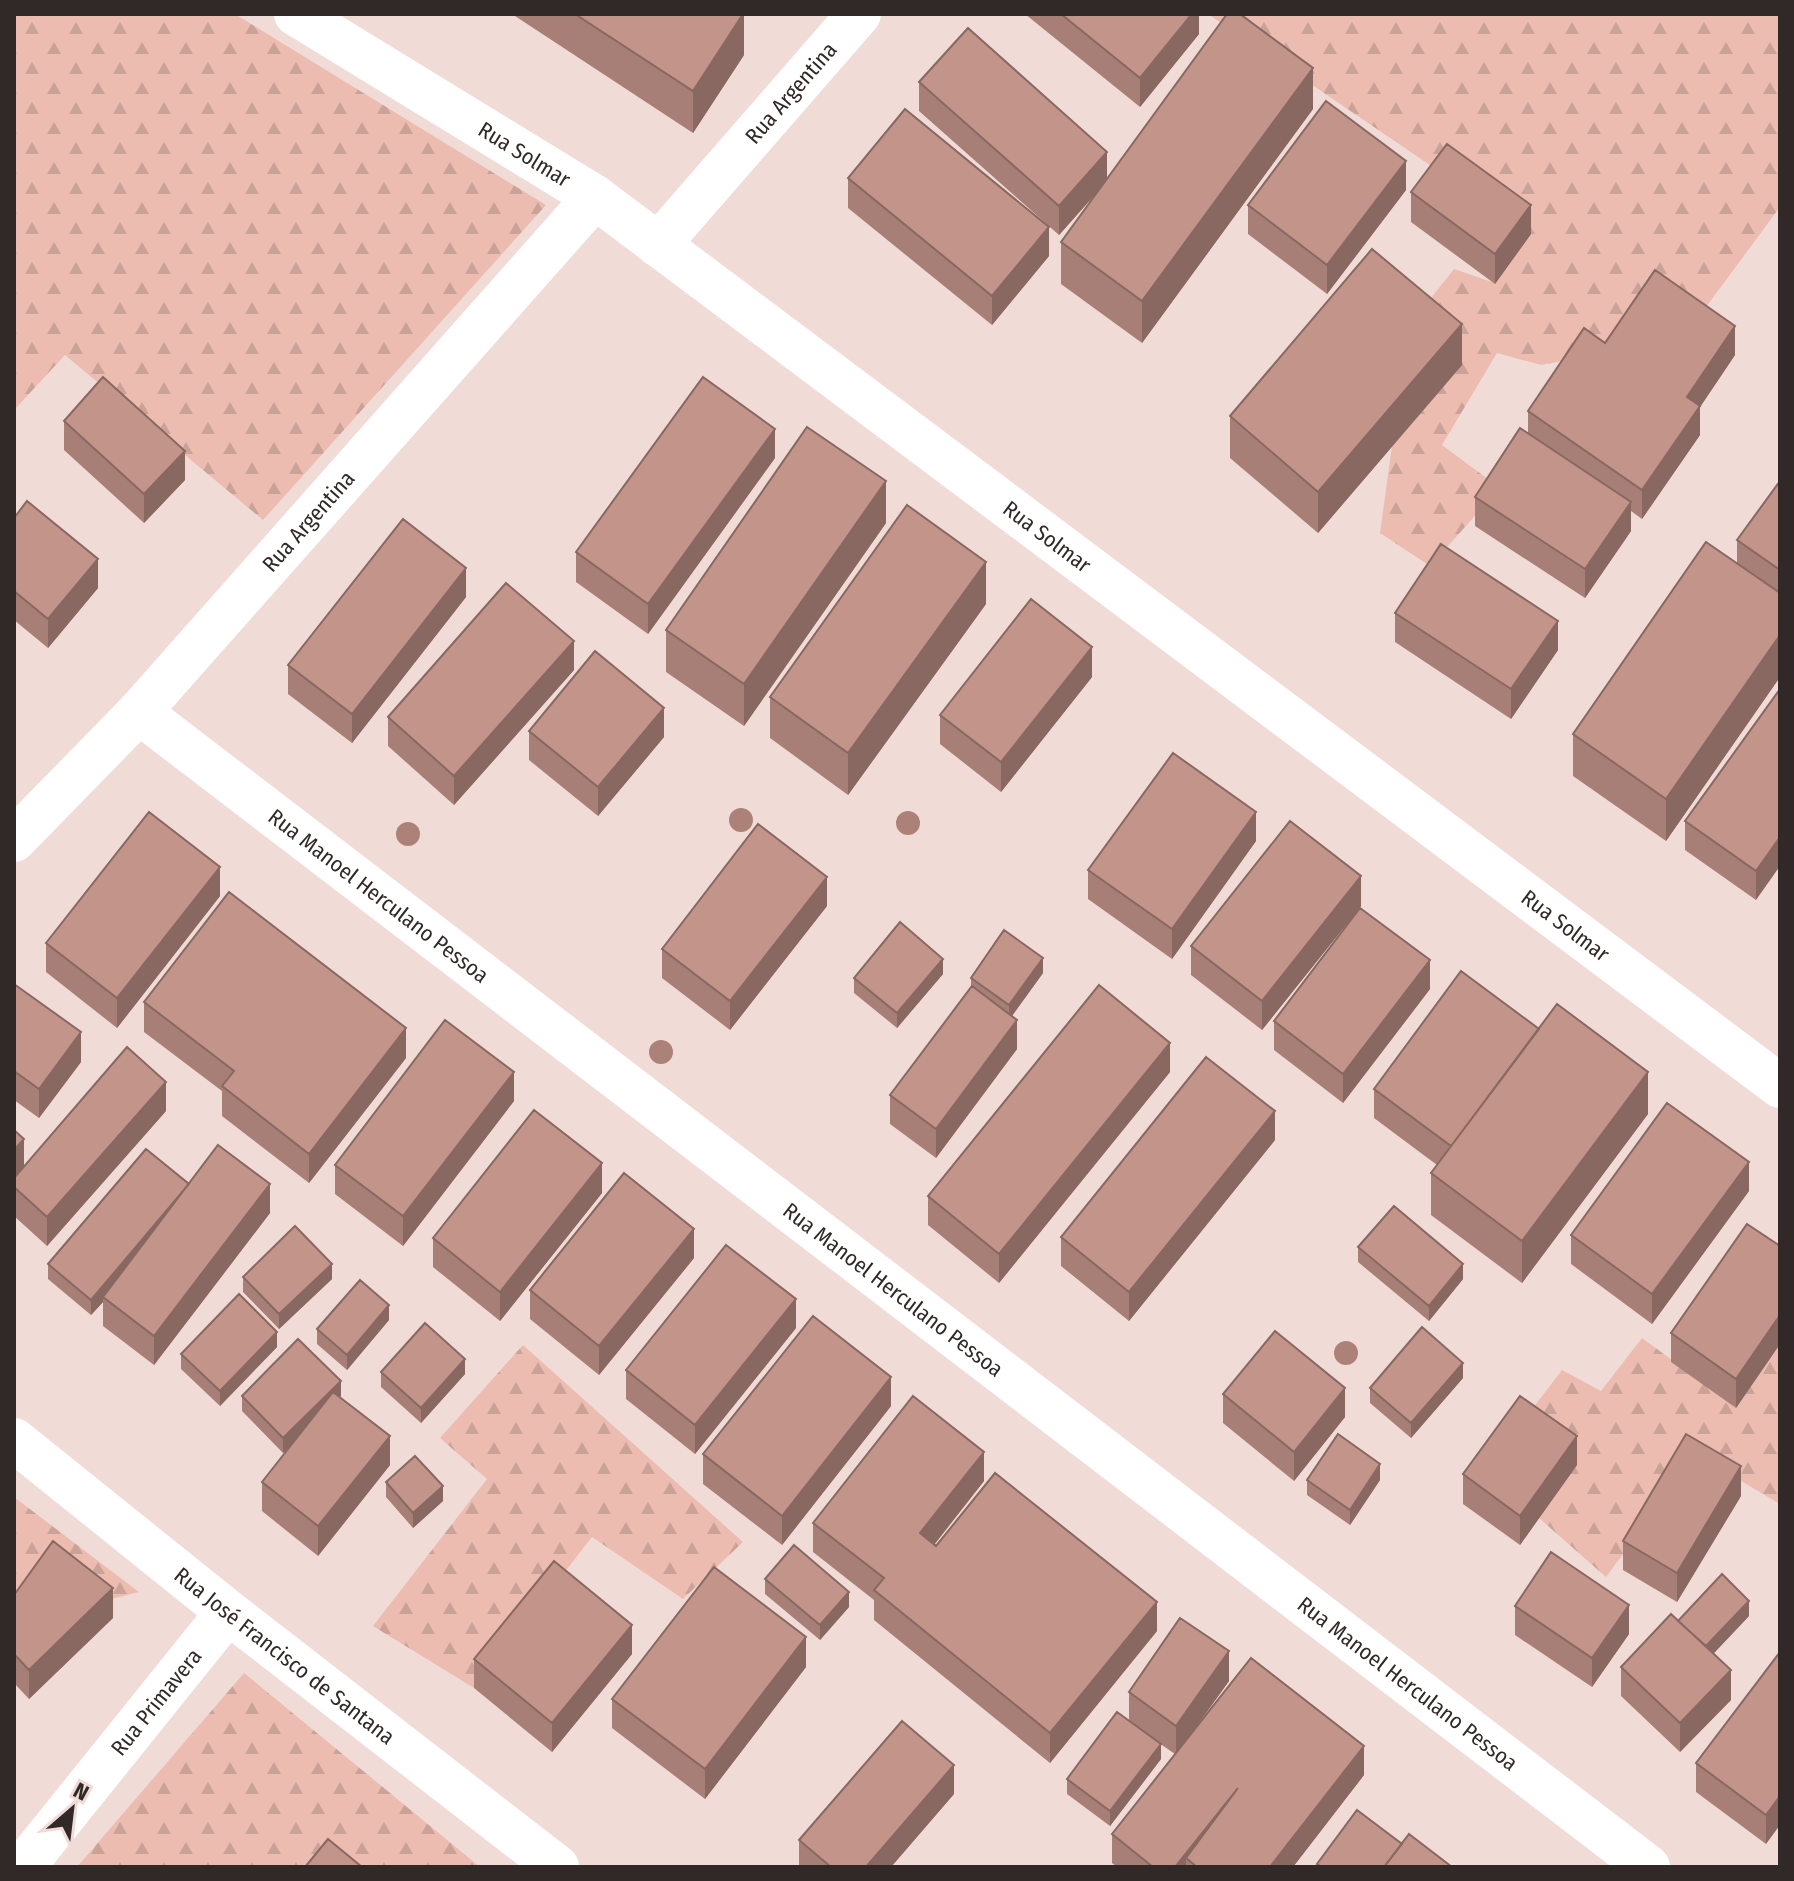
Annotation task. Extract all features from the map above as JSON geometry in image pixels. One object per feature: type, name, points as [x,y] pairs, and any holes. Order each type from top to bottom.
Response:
[{"type":"street","name":"Rua Solmar","points":[[296,14],[595,197],[1780,1086]]},
{"type":"street","name":"Rua Argentina","points":[[658,245],[859,14]]},
{"type":"street","name":"Rua Argentina","points":[[14,840],[139,712],[595,197]]},
{"type":"street","name":"Rua Manoel Herculano Pessoa","points":[[139,712],[1648,1867]]},
{"type":"street","name":"Rua José Francisco de Santana","points":[[14,1440],[228,1612],[557,1867]]},
{"type":"street","name":"Rua Primavera","points":[[23,1867],[228,1612]]},
{"type":"green space","points":[[14,14],[235,14],[546,205],[263,520],[65,355],[14,410]]},
{"type":"green space","points":[[1208,14],[1780,14],[1780,207],[1692,326],[1605,372],[1584,357],[1541,365],[1497,353],[1442,445],[1500,488],[1430,566],[1380,533],[1392,446],[1420,312],[1454,269],[1495,283],[1531,234]]},
{"type":"green space","points":[[1642,1338],[1736,1407],[1780,1344],[1780,1504],[1697,1455],[1606,1577],[1539,1518],[1520,1425],[1562,1370],[1601,1391]]},
{"type":"green space","points":[[523,1345],[743,1542],[683,1599],[592,1537],[474,1688],[373,1626],[487,1479],[440,1438]]},
{"type":"green space","points":[[14,1497],[139,1592],[96,1603],[14,1610]]},
{"type":"green space","points":[[244,1673],[480,1867],[77,1867]]},
{"type":"building","points":[[575,14],[743,14],[693,91]]},
{"type":"building","points":[[1061,14],[1192,14],[1140,78]]},
{"type":"building","points":[[1227,14],[1240,14],[1313,68],[1142,301],[1061,242]]},
{"type":"building","points":[[968,28],[1107,152],[1059,206],[919,82]]},
{"type":"building","points":[[1326,101],[1406,161],[1327,265],[1248,205]]},
{"type":"building","points":[[905,109],[1049,227],[992,296],[848,178]]},
{"type":"building","points":[[1447,144],[1531,205],[1495,254],[1411,192]]},
{"type":"building","points":[[1372,249],[1462,324],[1318,492],[1230,416]]},
{"type":"building","points":[[1655,270],[1735,326],[1687,397],[1700,406],[1642,490],[1528,411],[1584,328],[1605,343]]},
{"type":"building","points":[[103,377],[185,451],[144,494],[64,421]]},
{"type":"building","points":[[703,377],[775,429],[648,604],[576,552]]},
{"type":"building","points":[[807,427],[886,481],[744,684],[666,630]]},
{"type":"building","points":[[1520,428],[1631,502],[1585,569],[1475,497]]},
{"type":"building","points":[[1780,481],[1780,570],[1737,540]]},
{"type":"building","points":[[27,501],[98,559],[48,619],[14,591],[14,518]]},
{"type":"building","points":[[907,505],[986,562],[848,753],[770,697]]},
{"type":"building","points":[[403,519],[466,568],[352,714],[288,665]]},
{"type":"building","points":[[1706,542],[1780,593],[1780,635],[1666,799],[1573,734]]},
{"type":"building","points":[[1441,544],[1558,621],[1511,689],[1395,613]]},
{"type":"building","points":[[506,583],[574,641],[454,776],[388,717]]},
{"type":"building","points":[[1031,599],[1092,647],[1001,762],[940,715]]},
{"type":"building","points":[[595,651],[664,708],[598,787],[529,731]]},
{"type":"building","points":[[1780,689],[1780,837],[1756,871],[1685,821]]},
{"type":"building","points":[[1173,753],[1256,812],[1172,929],[1088,870]]},
{"type":"building","points":[[149,812],[220,867],[117,998],[46,943]]},
{"type":"building","points":[[1290,821],[1361,876],[1262,1001],[1191,946]]},
{"type":"building","points":[[758,824],[827,877],[730,1001],[662,949]]},
{"type":"building","points":[[229,892],[406,1028],[309,1154],[222,1086],[234,1071],[144,1002]]},
{"type":"building","points":[[1360,908],[1430,960],[1343,1074],[1274,1021]]},
{"type":"building","points":[[900,922],[943,959],[897,1013],[854,978]]},
{"type":"building","points":[[1004,930],[1043,958],[1009,1005],[971,978]]},
{"type":"building","points":[[1461,971],[1539,1029],[1451,1146],[1374,1089]]},
{"type":"building","points":[[14,984],[81,1032],[39,1089],[14,1071]]},
{"type":"building","points":[[1099,985],[1170,1043],[999,1254],[928,1196]]},
{"type":"building","points":[[972,986],[1017,1020],[936,1129],[890,1095]]},
{"type":"building","points":[[1557,1004],[1648,1072],[1522,1241],[1431,1173]]},
{"type":"building","points":[[445,1020],[514,1072],[403,1216],[335,1165]]},
{"type":"building","points":[[127,1047],[166,1082],[47,1217],[14,1187],[14,1178]]},
{"type":"building","points":[[1206,1057],[1275,1111],[1129,1292],[1061,1237]]},
{"type":"building","points":[[1667,1103],[1749,1162],[1652,1294],[1571,1235]]},
{"type":"building","points":[[534,1110],[602,1163],[500,1292],[433,1238]]},
{"type":"building","points":[[14,1130],[24,1139],[14,1150]]},
{"type":"building","points":[[218,1145],[270,1184],[154,1336],[103,1297]]},
{"type":"building","points":[[146,1149],[189,1184],[91,1300],[48,1264]]},
{"type":"building","points":[[624,1173],[694,1229],[599,1346],[530,1290]]},
{"type":"building","points":[[1394,1206],[1463,1264],[1429,1306],[1358,1247]]},
{"type":"building","points":[[1747,1224],[1780,1246],[1780,1315],[1736,1379],[1671,1333]]},
{"type":"building","points":[[295,1226],[332,1264],[279,1314],[243,1277]]},
{"type":"building","points":[[726,1245],[796,1299],[695,1425],[626,1370]]},
{"type":"building","points":[[360,1280],[389,1305],[347,1355],[317,1329]]},
{"type":"building","points":[[239,1294],[277,1332],[220,1391],[181,1354]]},
{"type":"building","points":[[813,1316],[891,1377],[782,1516],[703,1454]]},
{"type":"building","points":[[425,1323],[465,1359],[421,1408],[381,1372]]},
{"type":"building","points":[[1422,1327],[1463,1363],[1411,1423],[1370,1388]]},
{"type":"building","points":[[1275,1331],[1345,1388],[1294,1452],[1223,1394]]},
{"type":"building","points":[[298,1339],[341,1381],[283,1438],[242,1396]]},
{"type":"building","points":[[333,1392],[390,1436],[318,1526],[262,1482]]},
{"type":"building","points":[[913,1396],[984,1452],[920,1533],[936,1546],[995,1473],[1157,1602],[1050,1733],[874,1590],[884,1578],[813,1523]]},
{"type":"building","points":[[1520,1396],[1577,1436],[1520,1516],[1463,1474]]},
{"type":"building","points":[[1338,1434],[1380,1464],[1350,1510],[1307,1480]]},
{"type":"building","points":[[1686,1434],[1741,1466],[1677,1573],[1623,1541]]},
{"type":"building","points":[[415,1456],[443,1486],[413,1513],[386,1482]]},
{"type":"building","points":[[53,1541],[113,1588],[29,1670],[14,1654],[14,1595]]},
{"type":"building","points":[[794,1545],[849,1592],[820,1625],[765,1579]]},
{"type":"building","points":[[1551,1552],[1629,1605],[1592,1658],[1515,1606]]},
{"type":"building","points":[[554,1561],[632,1625],[552,1723],[474,1659]]},
{"type":"building","points":[[714,1567],[806,1637],[705,1769],[612,1699]]},
{"type":"building","points":[[1722,1574],[1749,1601],[1706,1646],[1678,1621]]},
{"type":"building","points":[[1671,1614],[1731,1670],[1680,1723],[1621,1667]]},
{"type":"building","points":[[1180,1618],[1229,1651],[1176,1726],[1129,1692]]},
{"type":"building","points":[[1780,1652],[1780,1796],[1766,1815],[1696,1763]]},
{"type":"building","points":[[1251,1658],[1364,1746],[1270,1867],[1197,1867],[1186,1858],[1238,1788],[1175,1867],[1153,1867],[1112,1834]]},
{"type":"building","points":[[1117,1712],[1161,1744],[1110,1811],[1067,1779]]},
{"type":"building","points":[[902,1721],[954,1765],[866,1867],[831,1867],[799,1840]]},
{"type":"building","points":[[1357,1810],[1402,1844],[1384,1867],[1322,1867],[1317,1864]]},
{"type":"building","points":[[1409,1834],[1452,1867],[1384,1867]]},
{"type":"building","points":[[328,1839],[362,1867],[305,1867]]}]
